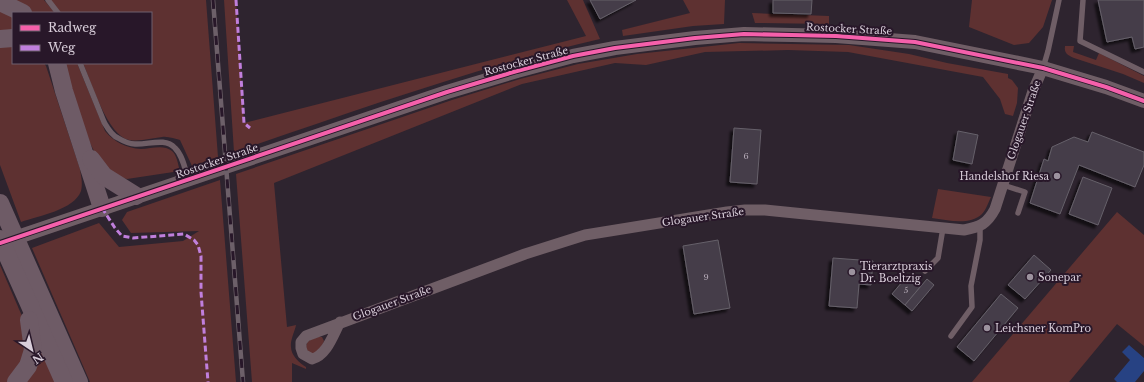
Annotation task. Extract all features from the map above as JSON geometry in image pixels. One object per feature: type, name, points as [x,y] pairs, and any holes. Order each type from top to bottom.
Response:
[{"type":"highway","points":[[0,2],[21,12]]},
{"type":"highway","points":[[0,38],[12,38]]},
{"type":"highway","points":[[50,64],[64,91]]},
{"type":"highway","points":[[57,64],[64,91],[102,208]]},
{"type":"highway","points":[[84,150],[104,176],[136,196]]},
{"type":"highway","points":[[0,203],[79,382]]},
{"type":"highway","points":[[0,239],[64,382]]},
{"type":"highway","points":[[16,382],[28,366],[33,350],[26,298]]},
{"type":"street","name":"Rostocker Straße","points":[[0,243],[447,92],[517,71],[573,56],[615,48],[695,38],[744,34],[785,34],[915,42],[1043,68],[1106,87],[1144,101]]},
{"type":"street","name":"Glogauer Straße","points":[[340,322],[518,256],[570,239],[585,235],[727,212],[765,210],[964,230],[980,226],[990,218],[995,209],[1033,91],[1043,68]]},
{"type":"lane","points":[[48,0],[57,12]]},
{"type":"lane","points":[[1043,68],[1059,0]]},
{"type":"lane","points":[[1084,0],[1080,41],[1144,72]]},
{"type":"lane","points":[[80,64],[104,122],[116,138],[136,144],[168,143],[180,154],[188,179]]},
{"type":"lane","points":[[1003,185],[1025,192],[1018,213]]},
{"type":"lane","points":[[951,336],[972,307],[971,286],[980,240],[980,226]]},
{"type":"lane","points":[[925,271],[938,258],[943,228]]},
{"type":"shaded area","points":[[9,0],[44,0],[54,12],[27,12]]},
{"type":"shaded area","points":[[50,0],[206,0],[218,157],[192,166],[180,140],[164,137],[129,140],[121,136],[114,129],[101,107],[83,64],[152,64],[152,12],[59,12]]},
{"type":"shaded area","points":[[224,0],[236,0],[244,123],[586,36],[567,0],[583,0],[600,39],[554,50],[462,76],[234,152]]},
{"type":"shaded area","points":[[683,0],[725,0],[724,24],[693,26],[623,36],[622,30],[690,13]]},
{"type":"shaded area","points":[[972,0],[1052,0],[1043,27],[1029,43],[1014,45],[969,27]]},
{"type":"shaded area","points":[[0,7],[12,13],[12,34],[0,35]]},
{"type":"shaded area","points":[[752,13],[829,16],[829,24],[755,23]]},
{"type":"shaded area","points":[[739,43],[849,45],[909,54],[947,63],[1008,74],[1008,78],[1012,80],[1018,88],[1017,103],[1013,116],[1005,114],[1000,99],[983,77],[848,52],[788,50],[705,52],[646,65],[615,63],[522,84],[274,183],[287,327],[296,325],[291,341],[291,350],[296,358],[306,367],[306,369],[292,363],[292,382],[252,382],[236,174],[452,100],[520,79],[578,64],[637,54]]},
{"type":"shaded area","points":[[12,44],[12,64],[45,64],[46,66],[80,169],[82,183],[81,191],[77,198],[71,203],[63,208],[21,222],[0,165],[0,45]]},
{"type":"shaded area","points":[[1065,46],[1074,46],[1073,52],[1096,60],[1099,53],[1144,76],[1144,83],[1123,74],[1072,57],[1066,52]]},
{"type":"shaded area","points":[[62,64],[77,64],[105,131],[109,135],[121,144],[130,147],[141,149],[161,147],[172,151],[177,160],[180,171],[127,179],[120,177],[113,173],[97,157],[90,143]]},
{"type":"shaded area","points":[[220,180],[236,382],[90,382],[32,248],[99,223],[119,247],[183,241],[199,231],[131,233],[122,220],[127,212]]},
{"type":"shaded area","points":[[938,189],[991,197],[982,214],[977,218],[965,221],[951,221],[932,218]]},
{"type":"shaded area","points":[[1117,212],[1144,235],[1144,346],[1117,324],[1069,382],[972,382]]},
{"type":"shaded area","points":[[0,265],[28,330],[23,363],[9,382],[0,382]]},
{"type":"shaded area","points":[[318,337],[322,337],[324,341],[320,350],[313,354],[308,352],[306,348],[307,343]]},
{"type":"shaded area","points":[[38,339],[58,382],[22,382]]},
{"type":"water","points":[[1129,345],[1144,358],[1144,371],[1135,382],[1117,382],[1114,379],[1130,360],[1122,352]]},
{"type":"building","points":[[590,0],[636,0],[600,19]]},
{"type":"building","points":[[773,0],[812,0],[811,14],[773,13]]},
{"type":"building","points":[[1098,0],[1144,0],[1144,47],[1135,49],[1132,37],[1107,42]]},
{"type":"building","points":[[734,128],[761,130],[757,184],[730,182]]},
{"type":"building","points":[[958,131],[978,135],[972,164],[953,160]]},
{"type":"building","name":"Handelshof Riesa","points":[[1092,132],[1144,152],[1144,165],[1135,187],[1079,165],[1060,214],[1030,203],[1044,159],[1048,161],[1052,147],[1074,137],[1088,142]]},
{"type":"building","points":[[1083,177],[1112,188],[1098,225],[1069,214]]},
{"type":"building","points":[[718,240],[730,308],[694,314],[683,246]]},
{"type":"building","name":"Sonepar","points":[[1034,255],[1051,270],[1025,299],[1008,285]]},
{"type":"building","name":"Tierarztpraxis Dr. Boeltzig","points":[[833,258],[873,261],[871,285],[859,284],[857,308],[829,306]]},
{"type":"building","points":[[908,275],[921,286],[905,305],[892,294]]},
{"type":"building","points":[[927,279],[934,285],[912,311],[905,305]]},
{"type":"building","name":"Leichsner KomPro","points":[[1001,294],[1018,308],[974,361],[957,347]]},
{"type":"railway","points":[[213,0],[243,382]]},
{"type":"marked path","points":[[236,0],[244,123],[250,128]]},
{"type":"marked path","points":[[102,208],[122,236],[133,238],[184,234],[194,240],[198,245],[201,256],[201,292],[208,382]]},
{"type":"cycle path","points":[[0,243],[447,92],[517,71],[573,56],[615,48],[695,38],[744,34],[836,36],[915,42],[1043,68],[1106,87],[1144,101]]},
{"type":"place","name":"Handelshof Riesa","points":[[1057,176]]},
{"type":"place","name":"Tierarztpraxis Dr. Boeltzig","points":[[852,272]]},
{"type":"place","name":"Sonepar","points":[[1030,277]]},
{"type":"place","name":"Leichsner KomPro","points":[[987,328]]}]
